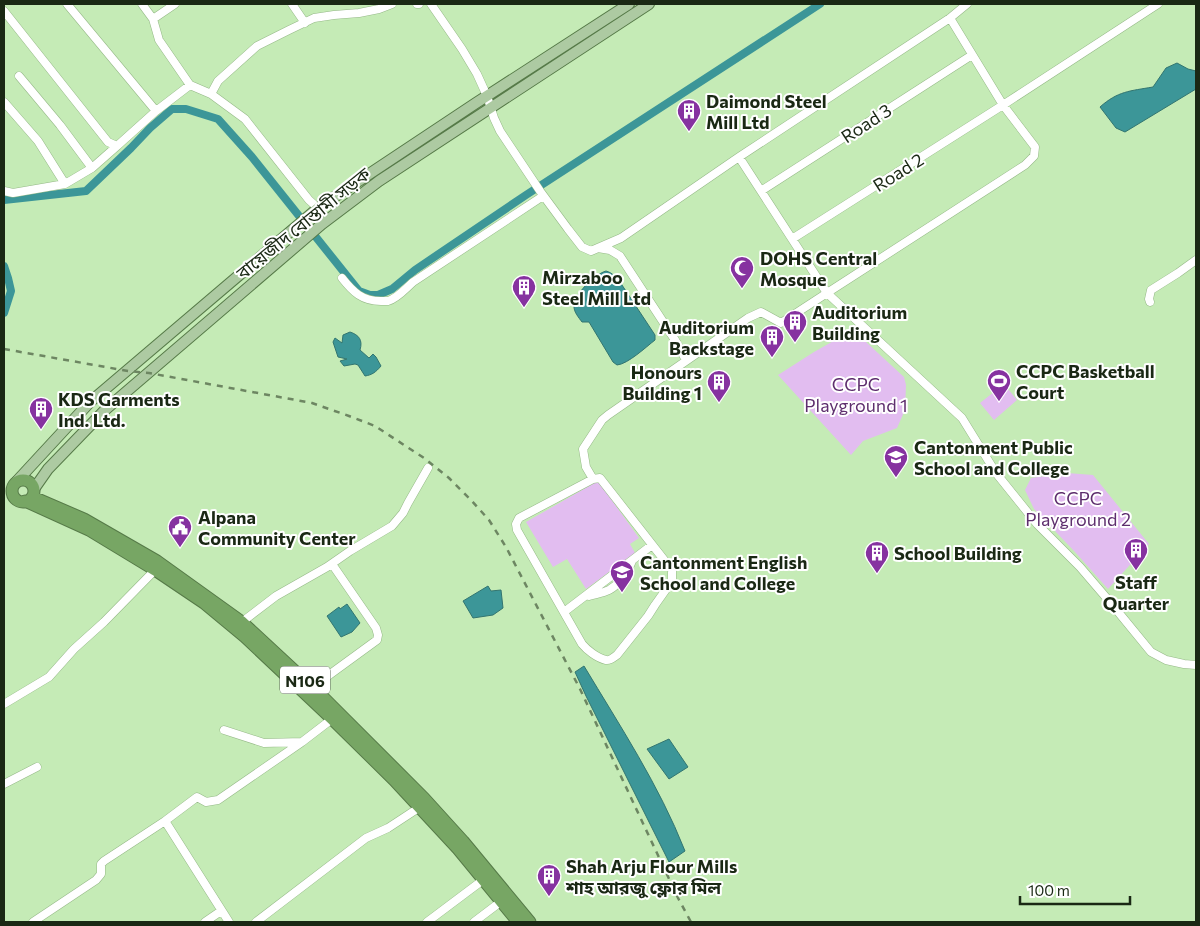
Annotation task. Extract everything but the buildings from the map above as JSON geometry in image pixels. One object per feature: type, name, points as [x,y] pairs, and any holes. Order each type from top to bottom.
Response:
[{"type":"highway","name":"N106","points":[[31,496],[32,484],[28,481],[22,480],[11,488],[19,501],[31,496],[84,519],[157,560],[242,622],[314,689],[424,798],[463,841],[505,899],[518,922]]},
{"type":"highway","name":"N106","points":[[31,496],[154,570],[204,603],[245,637],[332,719],[420,807],[483,880],[530,922]]},
{"type":"main road","name":"বায়েজীদ বোস্তামী সড়ক","points":[[11,488],[90,402],[316,210],[629,4]]},
{"type":"main road","name":"বায়েজীদ বোস্তামী সড়ক","points":[[31,496],[48,469],[105,410],[322,224],[379,182],[649,4]]},
{"type":"street","points":[[67,4],[156,111]]},
{"type":"street","points":[[142,4],[153,19],[159,40],[190,85],[211,94],[245,119],[316,210]]},
{"type":"street","points":[[153,19],[175,4]]},
{"type":"street","points":[[292,4],[304,23]]},
{"type":"street","points":[[211,94],[218,81],[257,46],[314,18],[359,13],[392,4]]},
{"type":"street","points":[[431,4],[477,74],[492,107],[494,118],[500,131],[542,194],[582,247],[591,251],[621,238],[739,157],[950,18],[967,4]]},
{"type":"street","name":"Road 2","points":[[792,239],[1003,106],[1158,4]]},
{"type":"street","points":[[4,11],[108,142],[117,146]]},
{"type":"street","points":[[593,479],[586,467],[583,449],[602,420],[748,318],[761,312],[781,323],[1025,165],[1034,156],[1035,147],[1003,106],[950,18]]},
{"type":"street","name":"Road 3","points":[[761,191],[972,55]]},
{"type":"street","points":[[19,76],[60,125],[92,168]]},
{"type":"street","points":[[4,191],[13,193],[65,184],[92,168],[156,111],[190,85]]},
{"type":"street","points":[[4,102],[38,142],[65,184]]},
{"type":"street","points":[[739,157],[827,293],[962,418],[996,473],[1037,524],[1080,567],[1151,652],[1166,660],[1196,665]]},
{"type":"street","points":[[342,278],[360,297],[373,301],[388,301],[400,295],[413,282],[542,194]]},
{"type":"street","points":[[598,248],[610,250],[620,256],[686,360]]},
{"type":"street","points":[[1150,302],[1151,290],[1196,260]]},
{"type":"street","points":[[242,622],[282,593],[392,526],[403,514],[428,468]]},
{"type":"street","points":[[600,478],[602,480],[672,570],[672,581],[648,616],[618,655],[606,660],[588,651],[582,644],[517,530],[516,524],[519,518],[593,479],[600,478]]},
{"type":"street","points":[[564,612],[652,545]]},
{"type":"street","points":[[314,689],[329,675],[377,640],[378,635],[376,628],[332,564]]},
{"type":"street","points":[[4,704],[49,677],[74,649],[104,622],[154,570]]},
{"type":"street","points":[[33,922],[96,880],[101,874],[101,864],[104,861],[165,821],[197,797],[206,802],[218,800],[332,719]]},
{"type":"street","points":[[224,730],[264,743],[302,742]]},
{"type":"street","points":[[4,784],[37,767]]},
{"type":"street","points":[[256,922],[366,838],[388,828],[420,807]]},
{"type":"street","points":[[165,821],[229,922]]},
{"type":"street","points":[[427,922],[483,880]]},
{"type":"street","points":[[474,922],[505,899]]},
{"type":"street","points":[[205,922],[221,911]]},
{"type":"green space","name":"CCPC Playground 1","points":[[853,330],[904,377],[906,385],[905,410],[897,428],[863,441],[851,455],[778,375]]},
{"type":"green space","name":"CCPC Basketball Court","points":[[1004,384],[1017,400],[994,420],[980,403]]},
{"type":"green space","name":"CCPC Playground 2","points":[[1067,473],[1093,475],[1149,544],[1108,589],[1034,509],[1025,490],[1031,478]]},
{"type":"green space","points":[[598,481],[639,538],[630,544],[635,553],[586,589],[567,559],[553,567],[526,522]]},
{"type":"water","points":[[1177,63],[1196,71],[1196,89],[1125,132],[1116,128],[1100,107],[1119,95],[1153,87],[1166,68]]},
{"type":"water","points":[[606,271],[620,282],[655,335],[655,340],[642,351],[626,362],[617,365],[613,362],[589,322],[582,322],[574,309],[575,302],[581,291],[601,273]]},
{"type":"water","points":[[350,332],[359,338],[361,343],[360,350],[369,358],[373,354],[376,357],[381,366],[376,372],[365,376],[358,365],[344,366],[340,361],[347,359],[338,357],[333,342],[335,338],[342,343],[343,335]]},
{"type":"water","points":[[488,586],[491,591],[501,590],[503,608],[493,615],[473,618],[463,601]]},
{"type":"water","points":[[347,604],[360,623],[352,632],[341,637],[327,616],[339,607],[340,609]]},
{"type":"water","points":[[584,666],[651,779],[675,827],[685,851],[669,862],[575,672]]},
{"type":"water","points":[[669,739],[688,767],[669,779],[647,749]]},
{"type":"waterway","points":[[4,200],[86,191],[172,109],[186,109],[218,119],[252,157],[359,291],[370,295],[378,295],[392,289],[415,270],[526,195],[820,4]]},
{"type":"waterway","points":[[4,266],[11,291],[4,313]]},
{"type":"railway","points":[[4,349],[312,403],[375,426],[424,458],[449,478],[489,520],[506,547],[580,689],[691,922]]},
{"type":"place","name":"Daimond Steel Mill Ltd","points":[[689,132]]},
{"type":"place","name":"DOHS Central Mosque","points":[[742,289]]},
{"type":"place","name":"Mirzaboo Steel Mill Ltd","points":[[524,308]]},
{"type":"place","name":"Auditorium Building","points":[[795,343]]},
{"type":"place","name":"Auditorium Backstage","points":[[772,358]]},
{"type":"place","name":"CCPC Basketball Court","points":[[999,402]]},
{"type":"place","name":"Honours Building 1","points":[[719,403]]},
{"type":"place","name":"KDS Garments Ind. Ltd.","points":[[41,430]]},
{"type":"place","name":"Cantonment Public School and College","points":[[896,478]]},
{"type":"place","name":"Alpana Community Center","points":[[180,548]]},
{"type":"place","name":"Staff Quarter","points":[[1136,571]]},
{"type":"place","name":"School Building","points":[[877,574]]},
{"type":"place","name":"Cantonment English School and College","points":[[622,593]]},
{"type":"place","name":"Shah Arju Flour Mills শাহ আরজু ফ্লোর মিল","points":[[549,897]]}]
